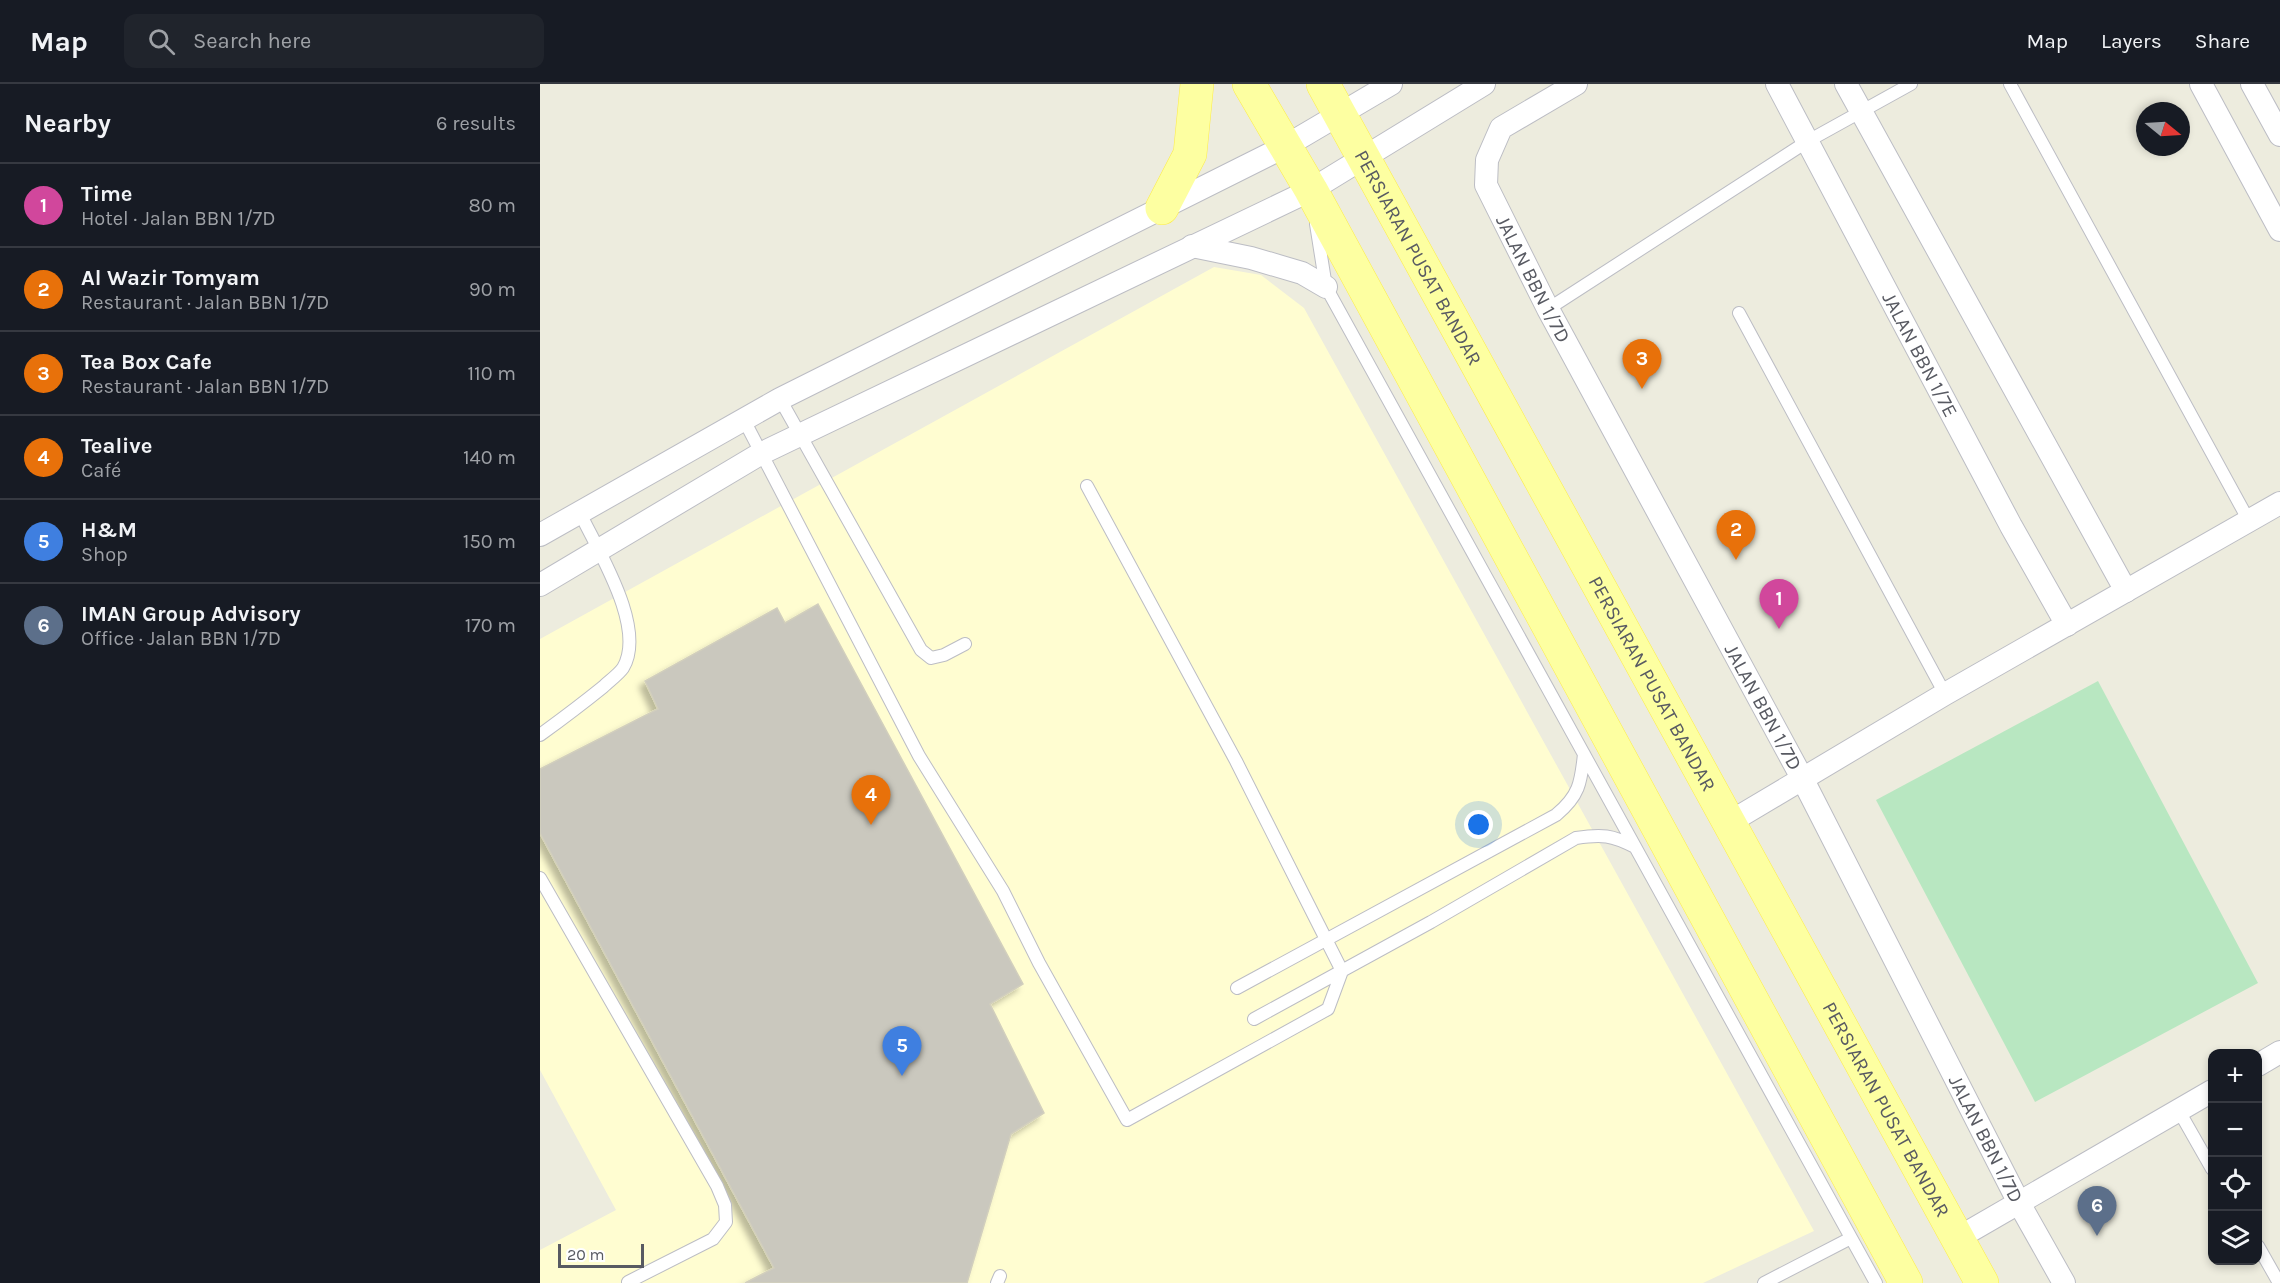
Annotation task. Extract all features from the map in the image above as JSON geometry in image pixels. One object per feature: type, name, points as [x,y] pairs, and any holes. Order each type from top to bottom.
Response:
[{"type":"main road","points":[[1162,208],[1190,154],[1197,84]]},
{"type":"main road","points":[[1250,84],[1284,147],[1311,190],[1906,1283]]},
{"type":"main road","name":"PERSIARAN PUSAT BANDAR","points":[[1323,84],[1982,1283]]},
{"type":"street","points":[[540,535],[780,399],[1284,147],[1391,84]]},
{"type":"street","points":[[540,585],[760,454],[1311,190],[1484,84]]},
{"type":"street","name":"JALAN BBN 1/7D","points":[[1576,84],[1501,128],[1487,160],[1485,185],[1548,309],[1802,778],[2019,1203],[2064,1283]]},
{"type":"street","name":"JALAN BBN 1/7E","points":[[1777,84],[2011,526],[2067,625]]},
{"type":"street","points":[[1846,84],[2126,591]]},
{"type":"street","points":[[2201,84],[2280,230]]},
{"type":"street","points":[[2252,84],[2280,135]]},
{"type":"street","points":[[1192,246],[1251,258],[1302,273],[1326,287]]},
{"type":"street","points":[[1730,822],[1944,694],[2280,503]]},
{"type":"street","points":[[2262,1063],[2280,1052]]},
{"type":"street","points":[[1958,1238],[2208,1093]]},
{"type":"lane","points":[[1548,309],[1808,141],[1911,84]]},
{"type":"lane","points":[[2010,84],[2249,521]]},
{"type":"lane","points":[[1311,190],[1326,287],[1876,1283]]},
{"type":"lane","points":[[1739,313],[1944,694]]},
{"type":"lane","points":[[780,399],[921,650],[931,658],[944,655],[964,644]]},
{"type":"lane","points":[[744,420],[919,756],[1003,891],[1039,963],[1126,1120],[1328,1009],[1342,971],[1236,761],[1087,486]]},
{"type":"lane","points":[[540,735],[613,678],[622,669],[628,656],[630,633],[627,614],[580,513]]},
{"type":"lane","points":[[1237,988],[1556,815],[1570,803],[1581,783],[1584,754]]},
{"type":"lane","points":[[1254,1020],[1576,838],[1595,835],[1617,838],[1635,848]]},
{"type":"lane","points":[[540,878],[717,1186],[725,1205],[726,1222],[713,1239],[628,1282]]},
{"type":"lane","points":[[2179,1111],[2208,1162]]},
{"type":"lane","points":[[1764,1283],[1851,1238]]},
{"type":"lane","points":[[2262,1252],[2279,1283]]},
{"type":"shaded area","points":[[1214,267],[1261,275],[1304,308],[1814,1231],[1703,1283],[540,1283],[540,1250],[616,1210],[540,1070],[540,639]]},
{"type":"green space","points":[[2098,681],[2258,983],[2035,1102],[1876,800]]},
{"type":"building","points":[[818,604],[1023,984],[990,1004],[1044,1113],[1011,1134],[967,1283],[745,1283],[774,1268],[540,833],[540,769],[658,709],[645,681],[777,608],[785,623]]},
{"type":"place","name":"Tea Box Cafe","points":[[1642,389]]},
{"type":"place","name":"Al Wazir Tomyam","points":[[1736,560]]},
{"type":"place","name":"Time","points":[[1779,629]]},
{"type":"place","name":"Tealive","points":[[871,825]]},
{"type":"place","name":"H&M","points":[[902,1076]]},
{"type":"place","name":"IMAN Group Advisory","points":[[2097,1236]]}]
